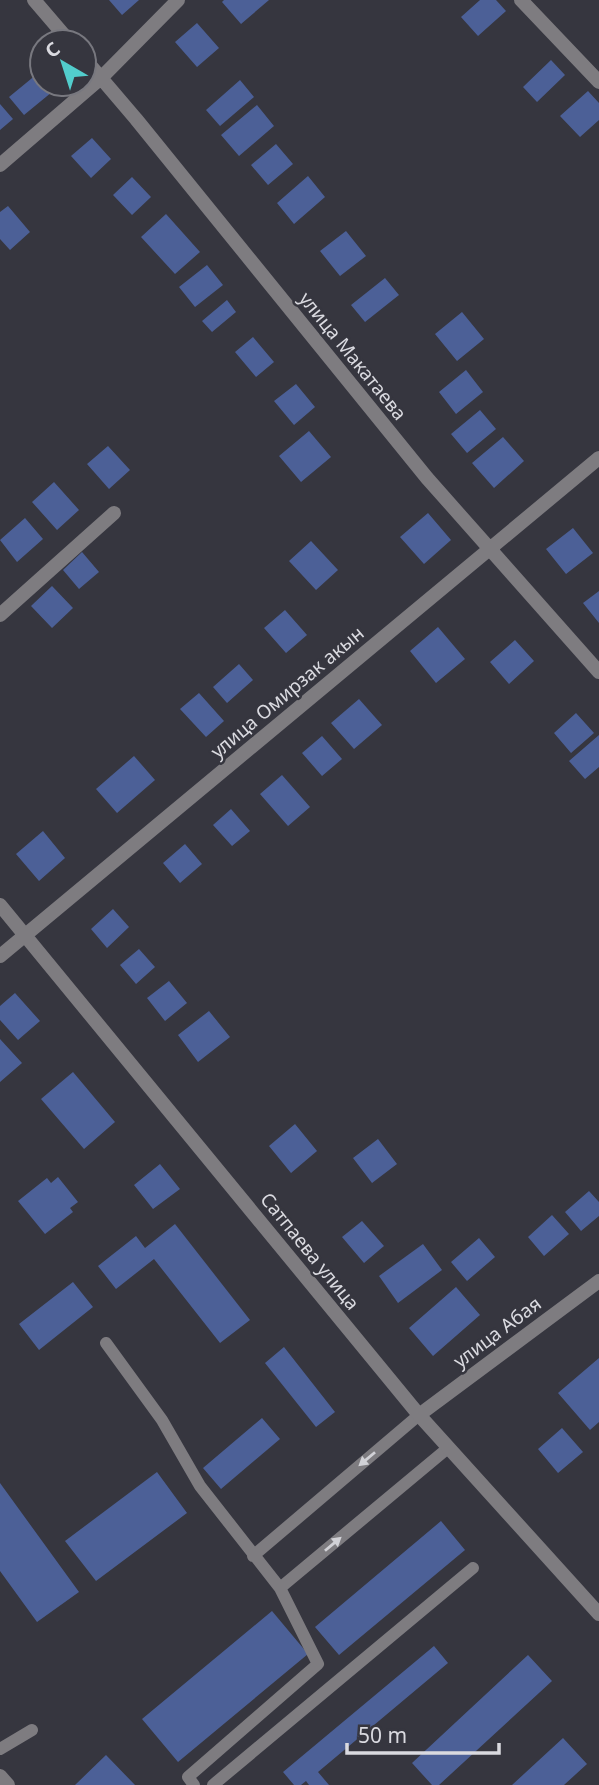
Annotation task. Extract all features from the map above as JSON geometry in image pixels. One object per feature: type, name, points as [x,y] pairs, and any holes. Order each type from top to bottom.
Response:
[{"type":"street","points":[[34,0],[58,28]]},
{"type":"street","points":[[0,165],[101,78],[178,0]]},
{"type":"street","points":[[521,0],[599,82]]},
{"type":"street","name":"улица Макатаева","points":[[98,74],[427,478],[599,672]]},
{"type":"street","name":"улица Омирзак акын","points":[[0,956],[599,457]]},
{"type":"street","points":[[0,615],[114,513]]},
{"type":"street","name":"Сатпаева улица","points":[[0,905],[419,1415],[599,1614]]},
{"type":"street","name":"улица Абая","points":[[419,1415],[599,1281]]},
{"type":"street","points":[[0,1776],[8,1785]]},
{"type":"lane","points":[[107,1343],[162,1420],[200,1486],[280,1587],[318,1664],[188,1777],[194,1785]]},
{"type":"lane","points":[[253,1556],[419,1415]]},
{"type":"lane","points":[[280,1587],[448,1448]]},
{"type":"lane","points":[[213,1785],[473,1568]]},
{"type":"lane","points":[[0,1749],[32,1730]]},
{"type":"building","points":[[109,0],[139,0],[122,15]]},
{"type":"building","points":[[269,0],[241,24],[222,2]]},
{"type":"building","points":[[480,0],[496,0],[506,11],[478,36],[461,17]]},
{"type":"building","points":[[197,23],[219,48],[197,67],[175,42]]},
{"type":"building","points":[[551,60],[565,75],[537,102],[523,87]]},
{"type":"building","points":[[240,80],[254,97],[220,126],[206,110]]},
{"type":"building","points":[[28,81],[28,98],[45,98],[24,115],[9,97]]},
{"type":"building","points":[[588,91],[599,103],[599,120],[580,137],[560,116]]},
{"type":"building","points":[[0,104],[13,119],[0,130]]},
{"type":"building","points":[[257,105],[274,126],[239,156],[221,135]]},
{"type":"building","points":[[92,138],[111,159],[91,178],[71,156]]},
{"type":"building","points":[[276,144],[293,164],[268,185],[251,165]]},
{"type":"building","points":[[308,176],[325,197],[294,224],[277,203]]},
{"type":"building","points":[[132,177],[151,197],[132,215],[113,195]]},
{"type":"building","points":[[8,206],[30,232],[10,250],[0,239],[0,212]]},
{"type":"building","points":[[166,214],[200,252],[175,274],[141,237]]},
{"type":"building","points":[[346,231],[366,256],[340,276],[320,251]]},
{"type":"building","points":[[207,265],[223,285],[195,307],[179,287]]},
{"type":"building","points":[[385,278],[399,295],[365,322],[351,305]]},
{"type":"building","points":[[227,300],[236,312],[212,332],[202,321]]},
{"type":"building","points":[[462,312],[484,339],[457,361],[435,334]]},
{"type":"building","points":[[253,337],[274,362],[256,377],[235,352]]},
{"type":"building","points":[[466,370],[483,392],[456,414],[439,392]]},
{"type":"building","points":[[296,384],[315,407],[294,425],[274,401]]},
{"type":"building","points":[[480,410],[496,429],[467,453],[451,434]]},
{"type":"building","points":[[309,431],[331,457],[301,482],[279,456]]},
{"type":"building","points":[[503,437],[524,461],[494,488],[472,463]]},
{"type":"building","points":[[108,446],[130,470],[109,489],[87,464]]},
{"type":"building","points":[[54,482],[79,510],[57,530],[32,502]]},
{"type":"building","points":[[428,513],[451,540],[424,564],[400,537]]},
{"type":"building","points":[[25,518],[43,539],[17,562],[0,540]]},
{"type":"building","points":[[573,528],[593,553],[566,574],[546,549]]},
{"type":"building","points":[[311,541],[338,570],[316,590],[289,561]]},
{"type":"building","points":[[82,552],[99,572],[79,589],[63,570]]},
{"type":"building","points":[[52,586],[73,608],[52,628],[31,606]]},
{"type":"building","points":[[599,591],[599,623],[583,603]]},
{"type":"building","points":[[285,610],[307,635],[286,653],[264,628]]},
{"type":"building","points":[[438,627],[465,659],[436,683],[410,651]]},
{"type":"building","points":[[515,640],[534,661],[509,684],[490,662]]},
{"type":"building","points":[[239,664],[253,680],[227,703],[213,687]]},
{"type":"building","points":[[199,693],[224,721],[206,737],[180,709]]},
{"type":"building","points":[[359,699],[382,725],[354,749],[331,723]]},
{"type":"building","points":[[576,713],[594,733],[571,753],[554,733]]},
{"type":"building","points":[[599,735],[599,767],[585,779],[569,761]]},
{"type":"building","points":[[322,736],[342,759],[322,776],[302,753]]},
{"type":"building","points":[[134,756],[155,780],[117,813],[96,789]]},
{"type":"building","points":[[282,775],[310,807],[288,826],[260,794]]},
{"type":"building","points":[[231,809],[250,831],[232,846],[213,825]]},
{"type":"building","points":[[43,831],[65,858],[39,881],[16,854]]},
{"type":"building","points":[[185,844],[202,864],[180,883],[163,863]]},
{"type":"building","points":[[113,909],[129,927],[107,948],[91,929]]},
{"type":"building","points":[[139,949],[155,967],[136,984],[120,965]]},
{"type":"building","points":[[169,981],[187,1003],[165,1021],[147,998]]},
{"type":"building","points":[[15,993],[40,1021],[18,1040],[0,1020],[0,1006]]},
{"type":"building","points":[[209,1011],[230,1037],[198,1062],[178,1035]]},
{"type":"building","points":[[0,1039],[22,1063],[0,1082]]},
{"type":"building","points":[[73,1072],[115,1122],[84,1149],[41,1099]]},
{"type":"building","points":[[295,1124],[317,1151],[291,1173],[269,1146]]},
{"type":"building","points":[[378,1139],[397,1164],[372,1183],[353,1158]]},
{"type":"building","points":[[160,1164],[180,1189],[153,1209],[134,1185]]},
{"type":"building","points":[[58,1177],[78,1202],[70,1208],[73,1212],[45,1234],[18,1201],[47,1178],[51,1183]]},
{"type":"building","points":[[589,1191],[599,1202],[599,1216],[581,1231],[565,1212]]},
{"type":"building","points":[[552,1215],[569,1234],[544,1256],[528,1237]]},
{"type":"building","points":[[362,1221],[384,1246],[364,1263],[342,1237]]},
{"type":"building","points":[[175,1224],[250,1320],[220,1343],[154,1259],[116,1289],[98,1266],[136,1236],[145,1248]]},
{"type":"building","points":[[479,1238],[495,1257],[467,1281],[451,1262]]},
{"type":"building","points":[[423,1244],[442,1270],[398,1303],[379,1276]]},
{"type":"building","points":[[73,1282],[93,1307],[39,1350],[19,1324]]},
{"type":"building","points":[[456,1287],[480,1315],[433,1356],[409,1328]]},
{"type":"building","points":[[284,1347],[335,1412],[316,1427],[265,1363]]},
{"type":"building","points":[[599,1358],[599,1422],[590,1430],[558,1393]]},
{"type":"building","points":[[262,1418],[280,1439],[221,1489],[203,1468]]},
{"type":"building","points":[[562,1428],[583,1452],[558,1473],[538,1449]]},
{"type":"building","points":[[157,1472],[187,1513],[96,1581],[65,1541]]},
{"type":"building","points":[[0,1483],[79,1592],[37,1622],[0,1571]]},
{"type":"building","points":[[441,1521],[465,1550],[339,1655],[315,1627]]},
{"type":"building","points":[[272,1611],[308,1654],[178,1762],[142,1719]]},
{"type":"building","points":[[434,1646],[448,1663],[318,1772],[329,1785],[309,1785],[306,1781],[301,1785],[294,1785],[283,1772]]},
{"type":"building","points":[[528,1655],[552,1681],[439,1785],[432,1785],[412,1763]]},
{"type":"building","points":[[563,1738],[587,1764],[564,1785],[512,1785]]},
{"type":"building","points":[[106,1755],[135,1785],[75,1785]]}]
